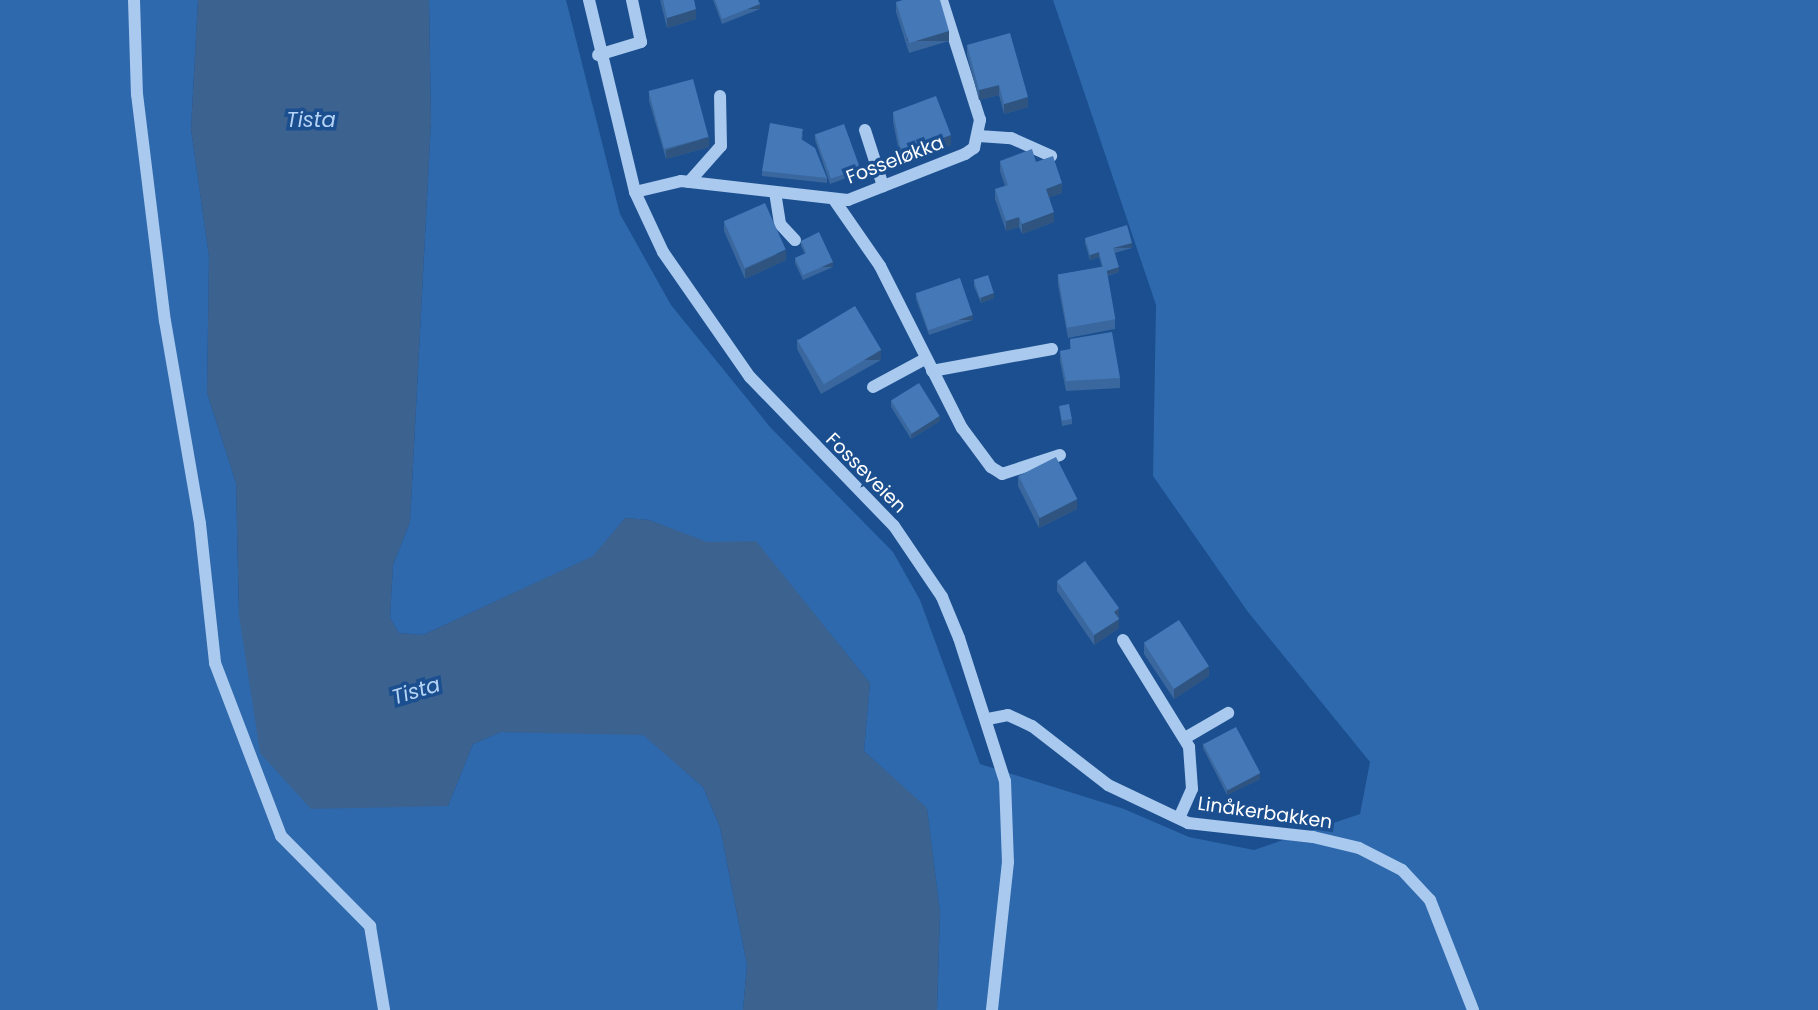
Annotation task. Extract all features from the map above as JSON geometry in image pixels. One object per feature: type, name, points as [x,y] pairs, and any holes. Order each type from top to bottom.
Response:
[{"type":"street","points":[[134,0],[137,94],[165,321],[200,524],[215,663],[281,836],[370,926],[384,1010]]},
{"type":"street","name":"Fosseveien","points":[[589,0],[598,55],[635,192],[663,253],[750,377],[920,561],[942,597],[988,719],[1005,781],[1008,862],[992,1010]]},
{"type":"street","points":[[598,55],[640,42],[632,0]]},
{"type":"street","points":[[942,0],[979,136],[1011,138],[1051,156]]},
{"type":"street","points":[[689,182],[721,146],[720,96]]},
{"type":"street","points":[[865,130],[883,186]]},
{"type":"street","name":"Fosseløkka","points":[[635,192],[689,182],[835,201],[883,186],[965,154],[979,136]]},
{"type":"street","points":[[775,192],[780,223],[795,240]]},
{"type":"street","points":[[835,201],[880,266],[962,428],[1002,474],[1060,455]]},
{"type":"street","points":[[873,387],[929,365],[1052,349]]},
{"type":"street","points":[[1123,640],[1185,738],[1192,789],[1180,818]]},
{"type":"street","points":[[1185,738],[1228,713]]},
{"type":"street","name":"Linåkerbakken","points":[[988,719],[1008,715],[1032,726],[1108,785],[1180,818],[1313,837],[1359,848],[1402,870],[1430,900],[1473,1010]]},
{"type":"shaded area","points":[[0,0],[198,0],[191,129],[209,257],[207,393],[236,483],[239,615],[385,804],[448,806],[473,744],[501,732],[643,734],[703,787],[720,827],[747,965],[743,1010],[0,1010]]},
{"type":"shaded area","points":[[429,0],[566,0],[620,214],[671,305],[770,427],[893,552],[920,600],[980,764],[1124,809],[1189,837],[1254,850],[1360,814],[1370,762],[1248,612],[1153,476],[1156,305],[1053,0],[1818,0],[1818,1010],[937,1010],[940,912],[927,809],[864,751],[870,683],[756,542],[707,543],[649,520],[625,518],[594,556],[423,635],[399,633],[390,618],[393,565],[410,522],[431,122]]},
{"type":"water","name":"Tista","points":[[198,0],[429,0],[431,122],[410,522],[393,565],[390,618],[399,633],[423,635],[593,556],[625,518],[649,520],[707,542],[756,541],[870,683],[864,751],[927,808],[940,912],[937,1010],[743,1010],[747,965],[720,827],[703,787],[643,735],[501,732],[473,744],[448,806],[311,809],[260,753],[239,615],[236,483],[207,393],[209,257],[191,129]]},
{"type":"building","points":[[663,0],[694,0],[696,9],[667,18]]},
{"type":"building","points":[[715,0],[758,0],[760,4],[722,19]]},
{"type":"building","points":[[940,0],[949,31],[909,43],[896,2]]},
{"type":"building","points":[[1010,33],[1028,97],[1004,104],[999,85],[979,90],[967,45]]},
{"type":"building","points":[[693,79],[709,137],[664,149],[649,91]]},
{"type":"building","points":[[936,96],[951,135],[908,151],[900,147],[893,112]]},
{"type":"building","points":[[770,123],[803,129],[801,139],[815,148],[827,178],[762,171]]},
{"type":"building","points":[[844,124],[860,168],[831,179],[815,135]]},
{"type":"building","points":[[1032,149],[1036,162],[1053,156],[1062,183],[1046,189],[1054,212],[1022,224],[1019,217],[1006,221],[995,189],[1008,185],[1000,161]]},
{"type":"building","points":[[765,203],[786,250],[745,268],[724,221]]},
{"type":"building","points":[[1127,225],[1132,243],[1113,248],[1119,267],[1106,271],[1099,252],[1090,255],[1085,238]]},
{"type":"building","points":[[819,232],[833,262],[803,275],[795,258],[806,253],[801,241]]},
{"type":"building","points":[[1106,266],[1115,319],[1067,328],[1058,275]]},
{"type":"building","points":[[988,275],[994,293],[980,298],[974,280]]},
{"type":"building","points":[[960,278],[973,315],[928,330],[916,293]]},
{"type":"building","points":[[855,306],[881,350],[824,384],[798,341]]},
{"type":"building","points":[[1112,332],[1120,378],[1066,381],[1060,351],[1071,349],[1070,339]]},
{"type":"building","points":[[919,383],[940,416],[912,434],[891,400]]},
{"type":"building","points":[[1069,404],[1072,419],[1062,421],[1059,406]]},
{"type":"building","points":[[1056,457],[1077,499],[1040,518],[1019,476]]},
{"type":"building","points":[[1085,561],[1119,608],[1114,612],[1119,619],[1094,635],[1057,581]]},
{"type":"building","points":[[1179,620],[1209,666],[1174,689],[1144,643]]},
{"type":"building","points":[[1236,727],[1260,773],[1228,790],[1203,744]]}]
